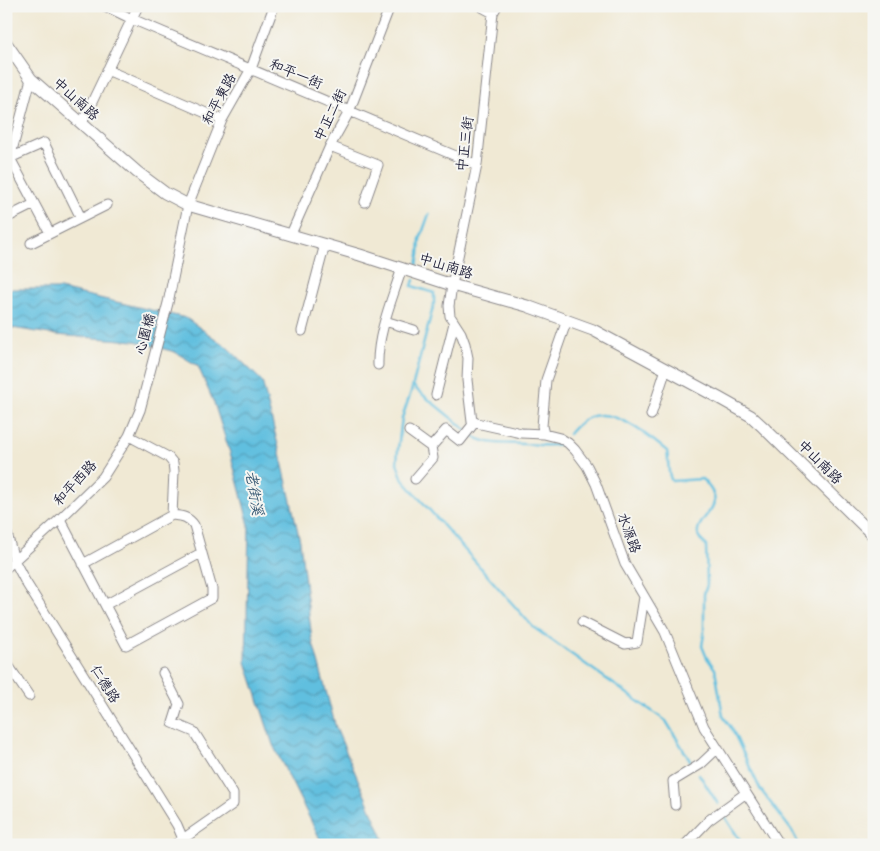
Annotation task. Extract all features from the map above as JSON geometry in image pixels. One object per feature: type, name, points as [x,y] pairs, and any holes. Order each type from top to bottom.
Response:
[{"type":"main road","name":"中山南路","points":[[6,43],[31,79],[137,172],[165,193],[188,205],[325,244],[452,285],[527,306],[593,330],[751,416],[874,536]]},
{"type":"street","name":"和平一街","points":[[105,6],[349,112],[392,128],[477,165]]},
{"type":"street","points":[[82,123],[138,6]]},
{"type":"street","name":"和平東路","points":[[188,205],[222,120],[251,69],[274,6]]},
{"type":"street","name":"中正二街","points":[[291,234],[330,146],[349,112],[390,6]]},
{"type":"street","points":[[481,6],[495,10]]},
{"type":"street","name":"中正三街","points":[[452,285],[477,165],[495,10]]},
{"type":"street","points":[[107,70],[222,120]]},
{"type":"street","points":[[31,79],[8,160],[50,233]]},
{"type":"street","points":[[6,136],[15,140]]},
{"type":"street","points":[[8,160],[44,143],[81,218]]},
{"type":"street","points":[[330,146],[378,165],[365,202]]},
{"type":"street","points":[[6,218],[34,204]]},
{"type":"street","points":[[31,243],[107,205]]},
{"type":"street","name":"心園橋","points":[[150,371],[168,303],[188,205]]},
{"type":"street","points":[[302,331],[325,244]]},
{"type":"street","points":[[378,365],[377,356],[385,321],[402,268]]},
{"type":"street","points":[[431,448],[446,430],[460,441],[473,425],[468,394],[468,358],[461,333],[450,316],[449,306],[452,285]]},
{"type":"street","points":[[544,434],[542,426],[546,380],[567,320]]},
{"type":"street","points":[[385,321],[414,330]]},
{"type":"street","points":[[436,395],[454,323]]},
{"type":"street","points":[[652,415],[666,369]]},
{"type":"street","name":"和平西路","points":[[6,568],[103,477],[129,436],[140,410],[150,371]]},
{"type":"street","name":"水源路","points":[[473,425],[521,433],[544,434],[560,438],[568,443],[587,466],[596,484],[625,564],[666,632],[704,727],[779,845]]},
{"type":"street","points":[[409,432],[431,448],[433,458],[415,479]]},
{"type":"street","points":[[129,436],[168,458],[173,463],[172,514]]},
{"type":"street","points":[[60,519],[83,564],[126,645],[212,598],[212,589],[194,525],[183,516],[172,514],[83,564]]},
{"type":"street","name":"仁德路","points":[[6,530],[14,560],[25,581],[177,825],[183,839]]},
{"type":"street","points":[[105,605],[201,553]]},
{"type":"street","points":[[582,622],[625,644],[637,642],[644,597]]},
{"type":"street","points":[[6,662],[29,696]]},
{"type":"street","points":[[163,673],[179,704],[173,723],[194,732],[233,794],[233,804],[174,845]]},
{"type":"street","points":[[675,805],[673,781],[701,764],[718,748]]},
{"type":"street","points":[[685,845],[709,820],[746,792]]},
{"type":"water","name":"老街溪","points":[[6,289],[60,289],[186,318],[227,347],[262,381],[300,541],[312,639],[336,728],[386,845],[323,845],[273,745],[246,662],[249,525],[231,456],[214,403],[198,366],[175,352],[135,341],[56,335],[6,327]]},
{"type":"waterway","points":[[417,265],[420,239],[429,214]]},
{"type":"waterway","points":[[414,280],[412,286],[434,293],[434,303],[411,392],[402,418],[397,463],[403,480],[533,627],[666,721],[691,762]]},
{"type":"waterway","points":[[413,385],[466,430]]},
{"type":"waterway","points":[[569,434],[576,426],[590,417],[600,415],[620,419],[641,431],[667,451],[672,481],[702,479],[712,491],[714,502],[699,526],[698,532],[706,545],[707,585],[704,594],[704,634],[702,646],[707,658],[715,669],[723,716],[732,729],[760,789],[792,831],[799,845]]},
{"type":"waterway","points":[[470,434],[476,438],[496,443],[561,444]]},
{"type":"waterway","points":[[699,774],[718,804]]},
{"type":"waterway","points":[[725,817],[743,845]]}]
